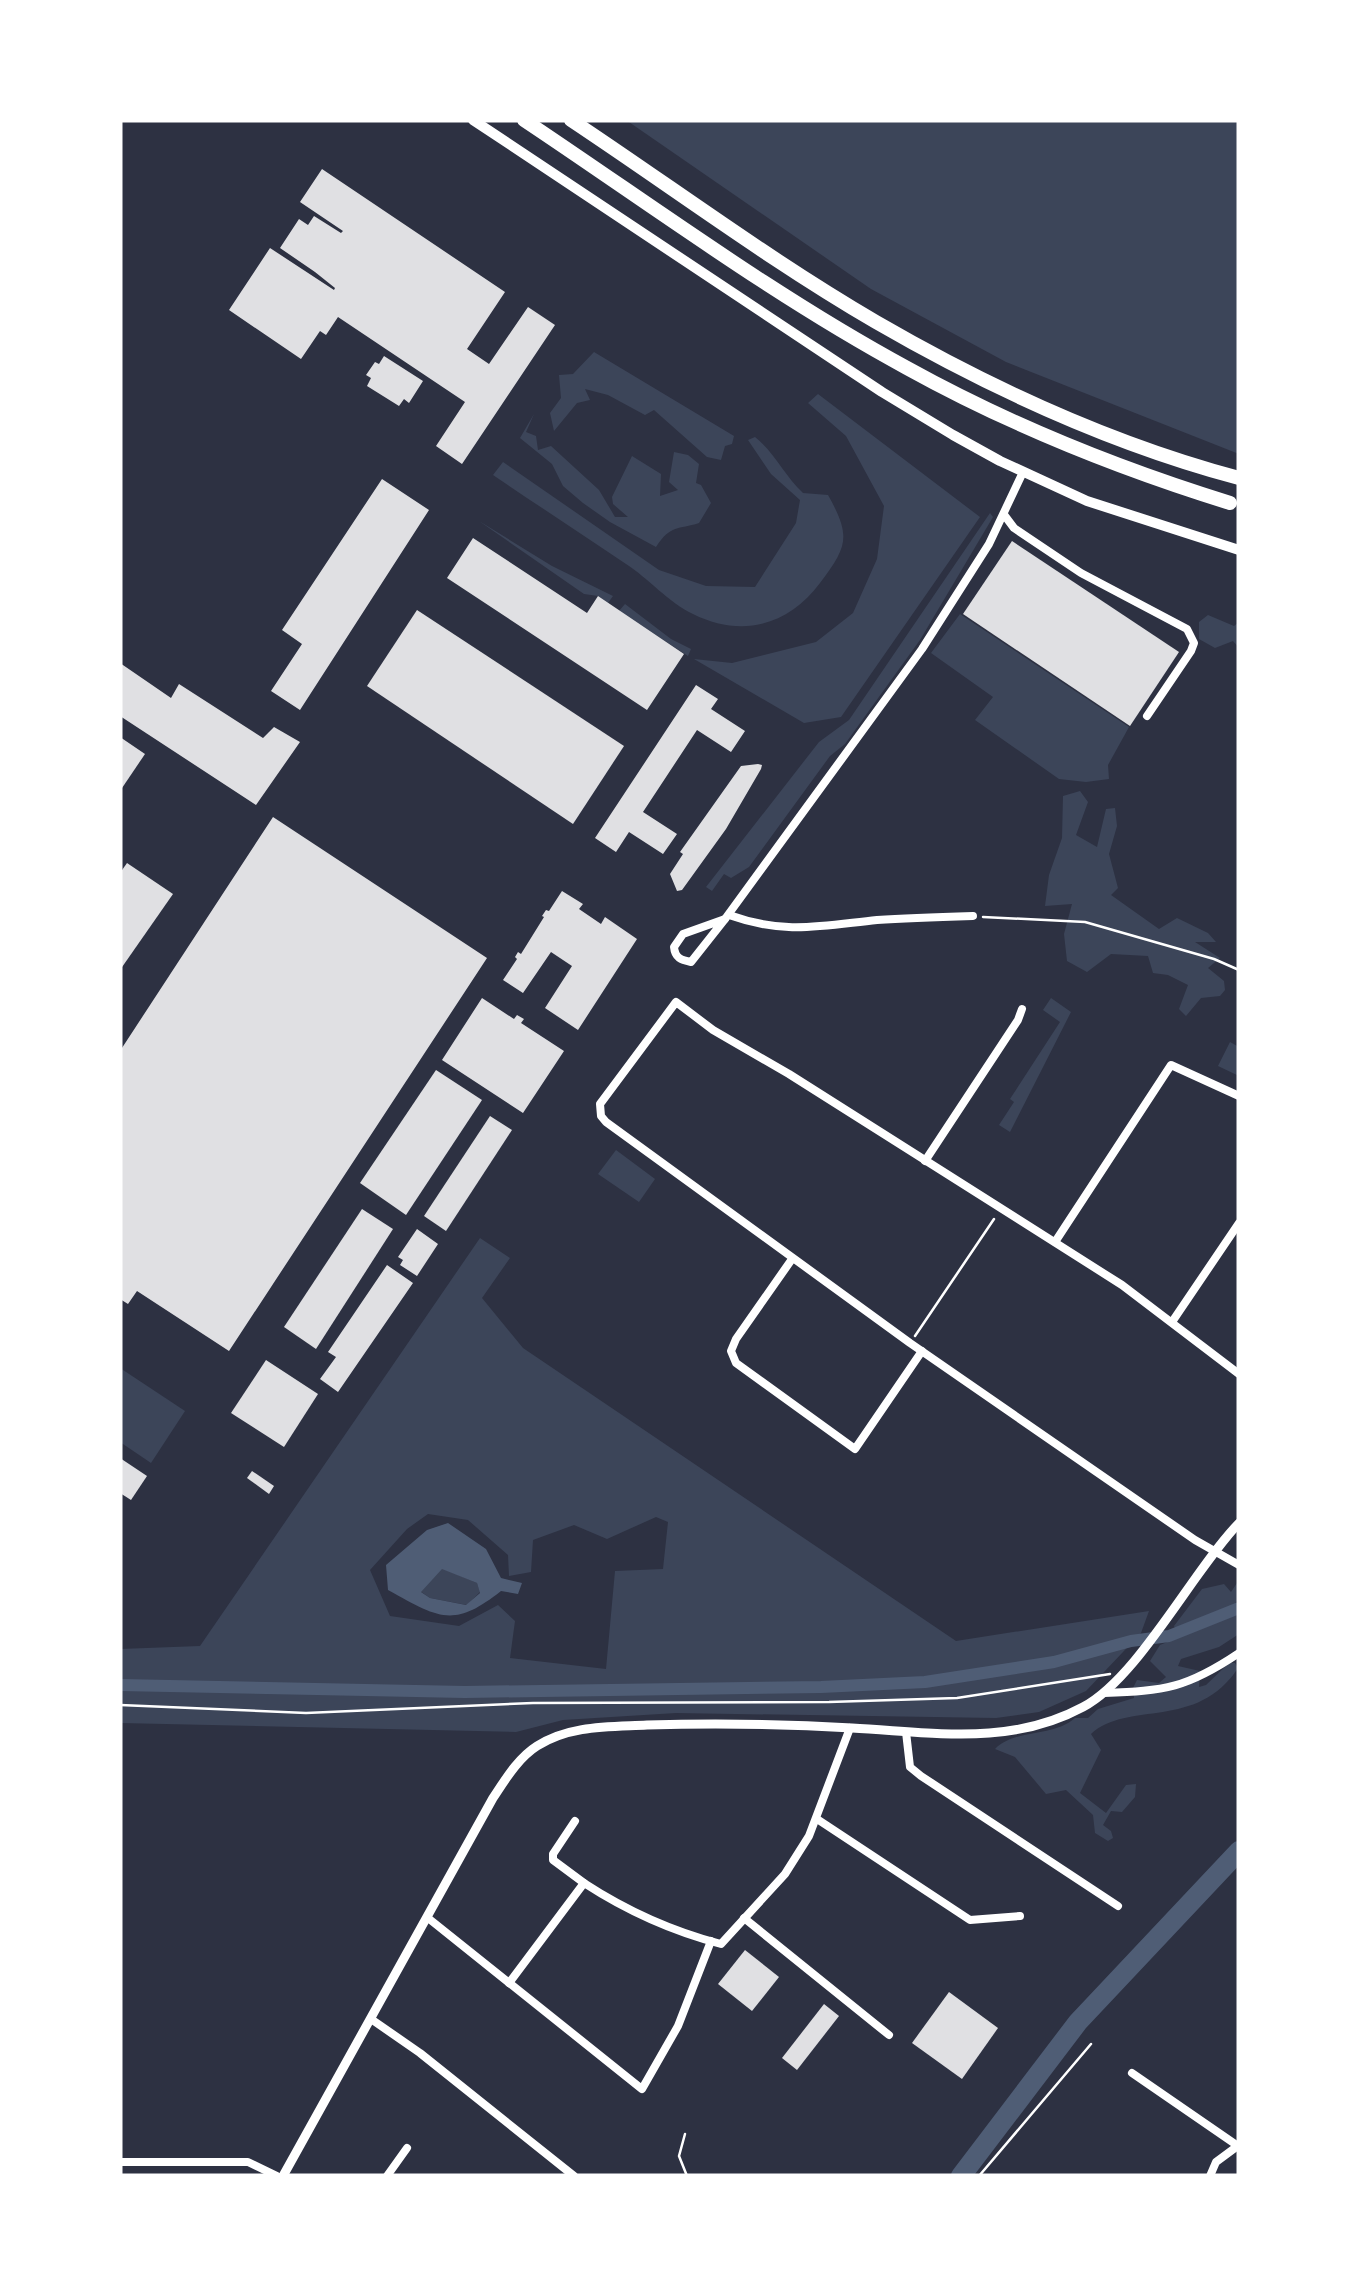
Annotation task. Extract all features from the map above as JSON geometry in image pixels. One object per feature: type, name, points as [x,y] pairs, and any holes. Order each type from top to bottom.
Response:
[{"type":"highway","points":[[524,120],[807,308],[904,367],[1058,442],[1150,478],[1230,503]]},
{"type":"highway","points":[[571,120],[873,320],[960,369],[1060,416],[1140,447],[1239,478]]},
{"type":"main road","points":[[473,120],[882,392],[953,435],[1086,501],[1239,550]]},
{"type":"street","points":[[973,916],[792,929],[727,917],[683,934],[674,947],[681,960],[690,962],[727,917],[922,649],[1005,516],[1023,472]]},
{"type":"street","points":[[1005,516],[1014,528],[1081,572],[1187,629],[1194,643],[1191,650],[1147,716]]},
{"type":"street","points":[[1239,1374],[1172,1322],[1054,1242],[713,1030],[676,1002],[600,1104],[606,1122],[792,1259],[1127,1494],[1239,1564]]},
{"type":"street","points":[[925,1161],[1018,1020],[1022,1008]]},
{"type":"street","points":[[1054,1242],[1171,1065],[1239,1096]]},
{"type":"street","points":[[1172,1322],[1239,1224]]},
{"type":"street","points":[[792,1259],[736,1339],[732,1351],[736,1364],[855,1450],[922,1351]]},
{"type":"street","points":[[120,2162],[248,2162],[280,2176],[501,1786],[533,1748],[557,1736],[591,1727],[714,1723],[1006,1734],[1058,1719],[1086,1706],[1126,1670],[1214,1550],[1239,1523]]},
{"type":"street","points":[[1104,1693],[1164,1691],[1204,1676],[1239,1653]]},
{"type":"street","points":[[575,1820],[552,1860],[618,1906],[721,1944],[785,1874],[817,1820],[850,1728]]},
{"type":"street","points":[[906,1732],[910,1766],[921,1776],[1118,1906]]},
{"type":"street","points":[[817,1820],[970,1920],[1020,1916]]},
{"type":"street","points":[[509,1983],[584,1883]]},
{"type":"street","points":[[428,1918],[642,2090],[678,2026],[711,1941]]},
{"type":"street","points":[[744,1918],[889,2034]]},
{"type":"street","points":[[371,2019],[420,2053],[574,2176]]},
{"type":"street","points":[[1132,2073],[1239,2145],[1216,2162],[1210,2176]]},
{"type":"street","points":[[388,2176],[406,2148]]},
{"type":"path","points":[[973,916],[1085,922],[1214,959],[1239,970]]},
{"type":"path","points":[[910,1343],[1001,1209]]},
{"type":"path","points":[[120,1705],[306,1713],[533,1703],[957,1698],[1126,1670]]},
{"type":"path","points":[[979,2176],[1091,2044]]},
{"type":"path","points":[[685,2134],[679,2156],[688,2176]]},
{"type":"shaded area","points":[[626,120],[1239,120],[1239,454],[1006,362],[871,289]]},
{"type":"shaded area","points":[[594,352],[734,436],[732,444],[725,446],[721,460],[707,457],[654,410],[645,415],[608,395],[585,389],[590,400],[577,403],[554,431],[550,413],[561,398],[559,375],[573,374]]},
{"type":"shaded area","points":[[818,394],[980,517],[841,717],[804,723],[694,659],[732,663],[816,642],[853,613],[877,559],[884,506],[846,436],[808,403]]},
{"type":"shaded area","points":[[534,414],[526,432],[536,436],[538,450],[551,446],[599,490],[615,517],[628,517],[613,504],[612,497],[632,456],[661,474],[660,496],[678,490],[669,482],[674,452],[688,455],[699,464],[696,483],[711,503],[699,523],[671,531],[656,547],[610,522],[563,486],[552,464],[520,438]]},
{"type":"shaded area","points":[[755,437],[803,493],[828,495],[843,531],[841,550],[807,598],[762,624],[729,625],[684,609],[634,570],[493,475],[503,462],[659,570],[706,586],[755,587],[796,523],[800,500],[771,474],[748,440]]},
{"type":"shaded area","points":[[990,513],[993,517],[920,640],[845,744],[830,756],[749,867],[731,878],[724,874],[712,891],[706,887],[819,742],[849,720]]},
{"type":"shaded area","points":[[479,521],[552,566],[613,596],[608,603],[598,596],[584,594]]},
{"type":"shaded area","points":[[625,604],[671,639],[691,649],[688,656],[619,611]]},
{"type":"shaded area","points":[[960,614],[1129,727],[1108,765],[1109,779],[1059,779],[975,720],[993,697],[931,653]]},
{"type":"shaded area","points":[[1208,615],[1234,626],[1239,622],[1239,648],[1233,641],[1215,648],[1199,639],[1199,622]]},
{"type":"shaded area","points":[[1080,791],[1088,802],[1076,835],[1097,847],[1106,809],[1115,808],[1117,826],[1109,854],[1118,888],[1111,895],[1159,929],[1177,918],[1208,933],[1216,942],[1195,942],[1220,958],[1208,968],[1224,981],[1225,990],[1220,996],[1201,998],[1186,1016],[1179,1009],[1188,985],[1153,973],[1148,956],[1111,954],[1087,972],[1067,961],[1064,934],[1072,904],[1045,906],[1049,875],[1062,838],[1063,796]]},
{"type":"shaded area","points":[[1051,998],[1071,1012],[1010,1132],[999,1125],[1014,1102],[1010,1099],[1060,1022],[1043,1010]]},
{"type":"shaded area","points":[[1230,1042],[1239,1047],[1239,1076],[1218,1066]]},
{"type":"shaded area","points":[[616,1150],[655,1179],[639,1202],[598,1174]]},
{"type":"shaded area","points":[[480,1238],[510,1258],[482,1298],[523,1348],[956,1641],[1149,1611],[1141,1633],[1086,1691],[1039,1712],[996,1718],[676,1713],[563,1720],[516,1732],[120,1723],[120,1649],[200,1646]],"holes":[[[428,1514],[468,1520],[508,1555],[509,1576],[531,1572],[533,1540],[574,1525],[607,1539],[656,1517],[668,1522],[663,1569],[615,1571],[606,1669],[510,1658],[515,1621],[498,1605],[459,1626],[390,1616],[370,1570],[407,1529]]]},
{"type":"shaded area","points":[[120,1368],[185,1411],[151,1463],[120,1442]]},
{"type":"shaded area","points":[[448,1523],[486,1549],[501,1578],[522,1583],[518,1594],[501,1591],[470,1611],[446,1615],[388,1590],[386,1565],[427,1530]],"holes":[[[442,1569],[477,1583],[480,1593],[466,1605],[430,1598],[421,1592]]]},
{"type":"shaded area","points":[[442,1568],[477,1583],[480,1592],[467,1605],[430,1598],[420,1591]]},
{"type":"shaded area","points":[[1239,1580],[1235,1604],[1239,1604],[1239,1634],[1219,1647],[1181,1659],[1178,1666],[1200,1671],[1199,1687],[1229,1663],[1235,1663],[1238,1668],[1221,1688],[1183,1708],[1124,1718],[1091,1734],[1101,1750],[1080,1793],[1106,1813],[1126,1785],[1136,1784],[1135,1797],[1122,1812],[1111,1811],[1103,1825],[1113,1838],[1108,1841],[1095,1833],[1093,1815],[1066,1790],[1046,1794],[1015,1757],[995,1749],[1013,1738],[1056,1728],[1075,1718],[1088,1718],[1098,1709],[1134,1698],[1137,1680],[1159,1683],[1166,1677],[1150,1661],[1160,1645],[1179,1637],[1174,1626],[1202,1589],[1224,1584],[1231,1592]]},
{"type":"building","points":[[322,169],[505,292],[467,349],[489,364],[528,307],[555,325],[462,464],[436,446],[465,402],[338,317],[326,335],[320,331],[301,359],[229,310],[270,248],[334,290],[280,248],[299,219],[308,225],[314,216],[343,231],[300,202]]},
{"type":"building","points":[[384,356],[423,381],[409,403],[404,399],[399,406],[367,386],[371,378],[366,375]]},
{"type":"building","points":[[382,479],[429,510],[300,710],[271,691],[302,644],[282,630]]},
{"type":"building","points":[[473,538],[587,613],[598,596],[684,654],[647,710],[447,578]]},
{"type":"building","points":[[1012,541],[1179,652],[1130,726],[963,614]]},
{"type":"building","points":[[417,610],[624,746],[573,824],[367,686]]},
{"type":"building","points":[[120,663],[171,698],[179,684],[263,738],[274,727],[300,742],[256,805],[120,716]]},
{"type":"building","points":[[696,685],[718,699],[711,709],[745,731],[731,752],[697,730],[643,812],[677,834],[663,854],[629,832],[616,852],[595,838]]},
{"type":"building","points":[[120,737],[145,754],[120,791]]},
{"type":"building","points":[[758,764],[761,769],[726,829],[682,890],[677,891],[670,874],[683,854],[680,852],[741,766]]},
{"type":"building","points":[[273,817],[487,958],[229,1351],[137,1291],[128,1304],[120,1299],[120,1051]]},
{"type":"building","points":[[127,863],[173,894],[120,970],[120,873]]},
{"type":"building","points":[[562,891],[583,904],[579,909],[601,924],[605,917],[637,939],[578,1030],[545,1008],[572,966],[551,952],[523,993],[503,980]]},
{"type":"building","points":[[482,998],[514,1019],[517,1015],[524,1019],[521,1023],[564,1051],[523,1113],[442,1060]]},
{"type":"building","points":[[436,1070],[482,1100],[406,1215],[360,1183]]},
{"type":"building","points":[[490,1116],[512,1130],[446,1231],[424,1216]]},
{"type":"building","points":[[362,1209],[393,1229],[316,1349],[284,1327]]},
{"type":"building","points":[[417,1229],[438,1244],[417,1276],[400,1265],[403,1260],[398,1257]]},
{"type":"building","points":[[387,1265],[413,1283],[338,1392],[320,1379],[336,1357],[328,1352]]},
{"type":"building","points":[[266,1360],[318,1394],[284,1447],[231,1413]]},
{"type":"building","points":[[120,1458],[147,1476],[131,1500],[120,1493]]},
{"type":"building","points":[[252,1471],[274,1486],[269,1494],[247,1478]]},
{"type":"building","points":[[745,1950],[779,1977],[752,2011],[718,1984]]},
{"type":"building","points":[[949,1992],[998,2028],[962,2079],[912,2043]]},
{"type":"building","points":[[824,2004],[839,2016],[797,2070],[782,2058]]},
{"type":"waterway","points":[[120,1685],[465,1692],[925,1682],[1054,1662],[1131,1641],[1169,1636],[1239,1608]]},
{"type":"waterway","points":[[961,2176],[1078,2022],[1239,1851]]}]
